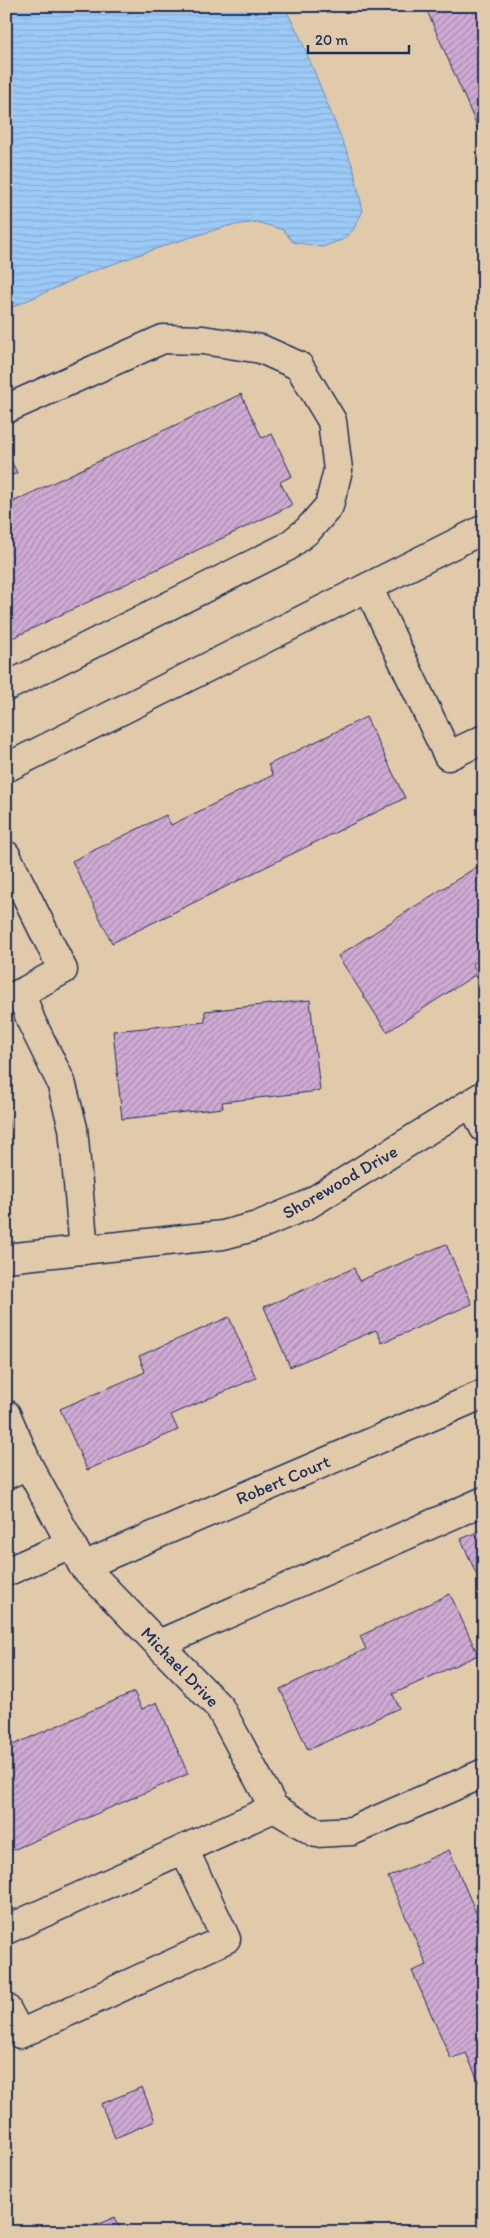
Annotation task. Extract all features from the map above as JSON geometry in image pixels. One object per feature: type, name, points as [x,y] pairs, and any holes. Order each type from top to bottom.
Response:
[{"type":"street","points":[[6,409],[163,339],[203,340],[261,349],[300,366],[332,421],[338,470],[329,506],[308,530],[287,547],[6,687]]},
{"type":"street","points":[[6,768],[484,530]]},
{"type":"street","points":[[368,588],[448,756],[484,739]]},
{"type":"street","points":[[6,855],[63,970],[14,996],[31,1020],[61,1082],[73,1128],[84,1250]]},
{"type":"street","points":[[478,1099],[484,1128]]},
{"type":"street","name":"Shorewood Drive","points":[[6,1258],[223,1235],[257,1226],[307,1205],[478,1099]]},
{"type":"street","name":"Robert Court","points":[[6,1572],[77,1555],[484,1394]]},
{"type":"street","name":"Michael Drive","points":[[6,1414],[17,1470],[77,1555],[220,1708],[274,1808]]},
{"type":"street","points":[[159,1644],[484,1501]]},
{"type":"street","points":[[6,1930],[274,1808],[316,1833],[352,1832],[484,1773]]},
{"type":"street","points":[[6,2008],[20,2034],[226,1939],[184,1849]]},
{"type":"water","points":[[6,6],[284,6],[301,39],[353,167],[363,211],[353,230],[342,240],[322,247],[293,242],[283,230],[257,222],[228,226],[172,243],[93,271],[6,310]]},
{"type":"building","points":[[425,6],[484,6],[484,131],[480,133]]},
{"type":"building","points":[[241,394],[262,438],[272,434],[292,476],[280,482],[292,505],[6,641],[6,505]]},
{"type":"building","points":[[6,450],[17,473],[6,478]]},
{"type":"building","points":[[366,717],[405,798],[112,943],[72,861],[166,815],[171,825],[273,775],[268,765]]},
{"type":"building","points":[[484,862],[484,957],[472,964],[478,973],[387,1032],[338,956]]},
{"type":"building","points":[[310,1000],[320,1091],[222,1102],[223,1108],[122,1119],[113,1031],[205,1022],[205,1011]]},
{"type":"building","points":[[6,1096],[12,1149],[6,1149]]},
{"type":"building","points":[[446,1244],[472,1304],[382,1343],[376,1330],[290,1367],[264,1307],[354,1268],[359,1281]]},
{"type":"building","points":[[229,1317],[256,1378],[171,1415],[178,1430],[87,1470],[60,1409],[145,1372],[139,1356]]},
{"type":"building","points":[[484,1529],[484,1584],[481,1585],[461,1539]]},
{"type":"building","points":[[450,1594],[478,1655],[393,1694],[399,1708],[308,1750],[280,1689],[366,1649],[360,1636]]},
{"type":"building","points":[[134,1692],[142,1709],[157,1702],[188,1774],[6,1853],[6,1748]]},
{"type":"building","points":[[449,1850],[484,1931],[484,1943],[475,1947],[484,1968],[484,2094],[466,2053],[451,2059],[412,1971],[427,1965],[388,1877]]},
{"type":"building","points":[[142,2087],[155,2121],[115,2138],[101,2104]]},
{"type":"building","points":[[115,2217],[122,2232],[80,2232]]}]
